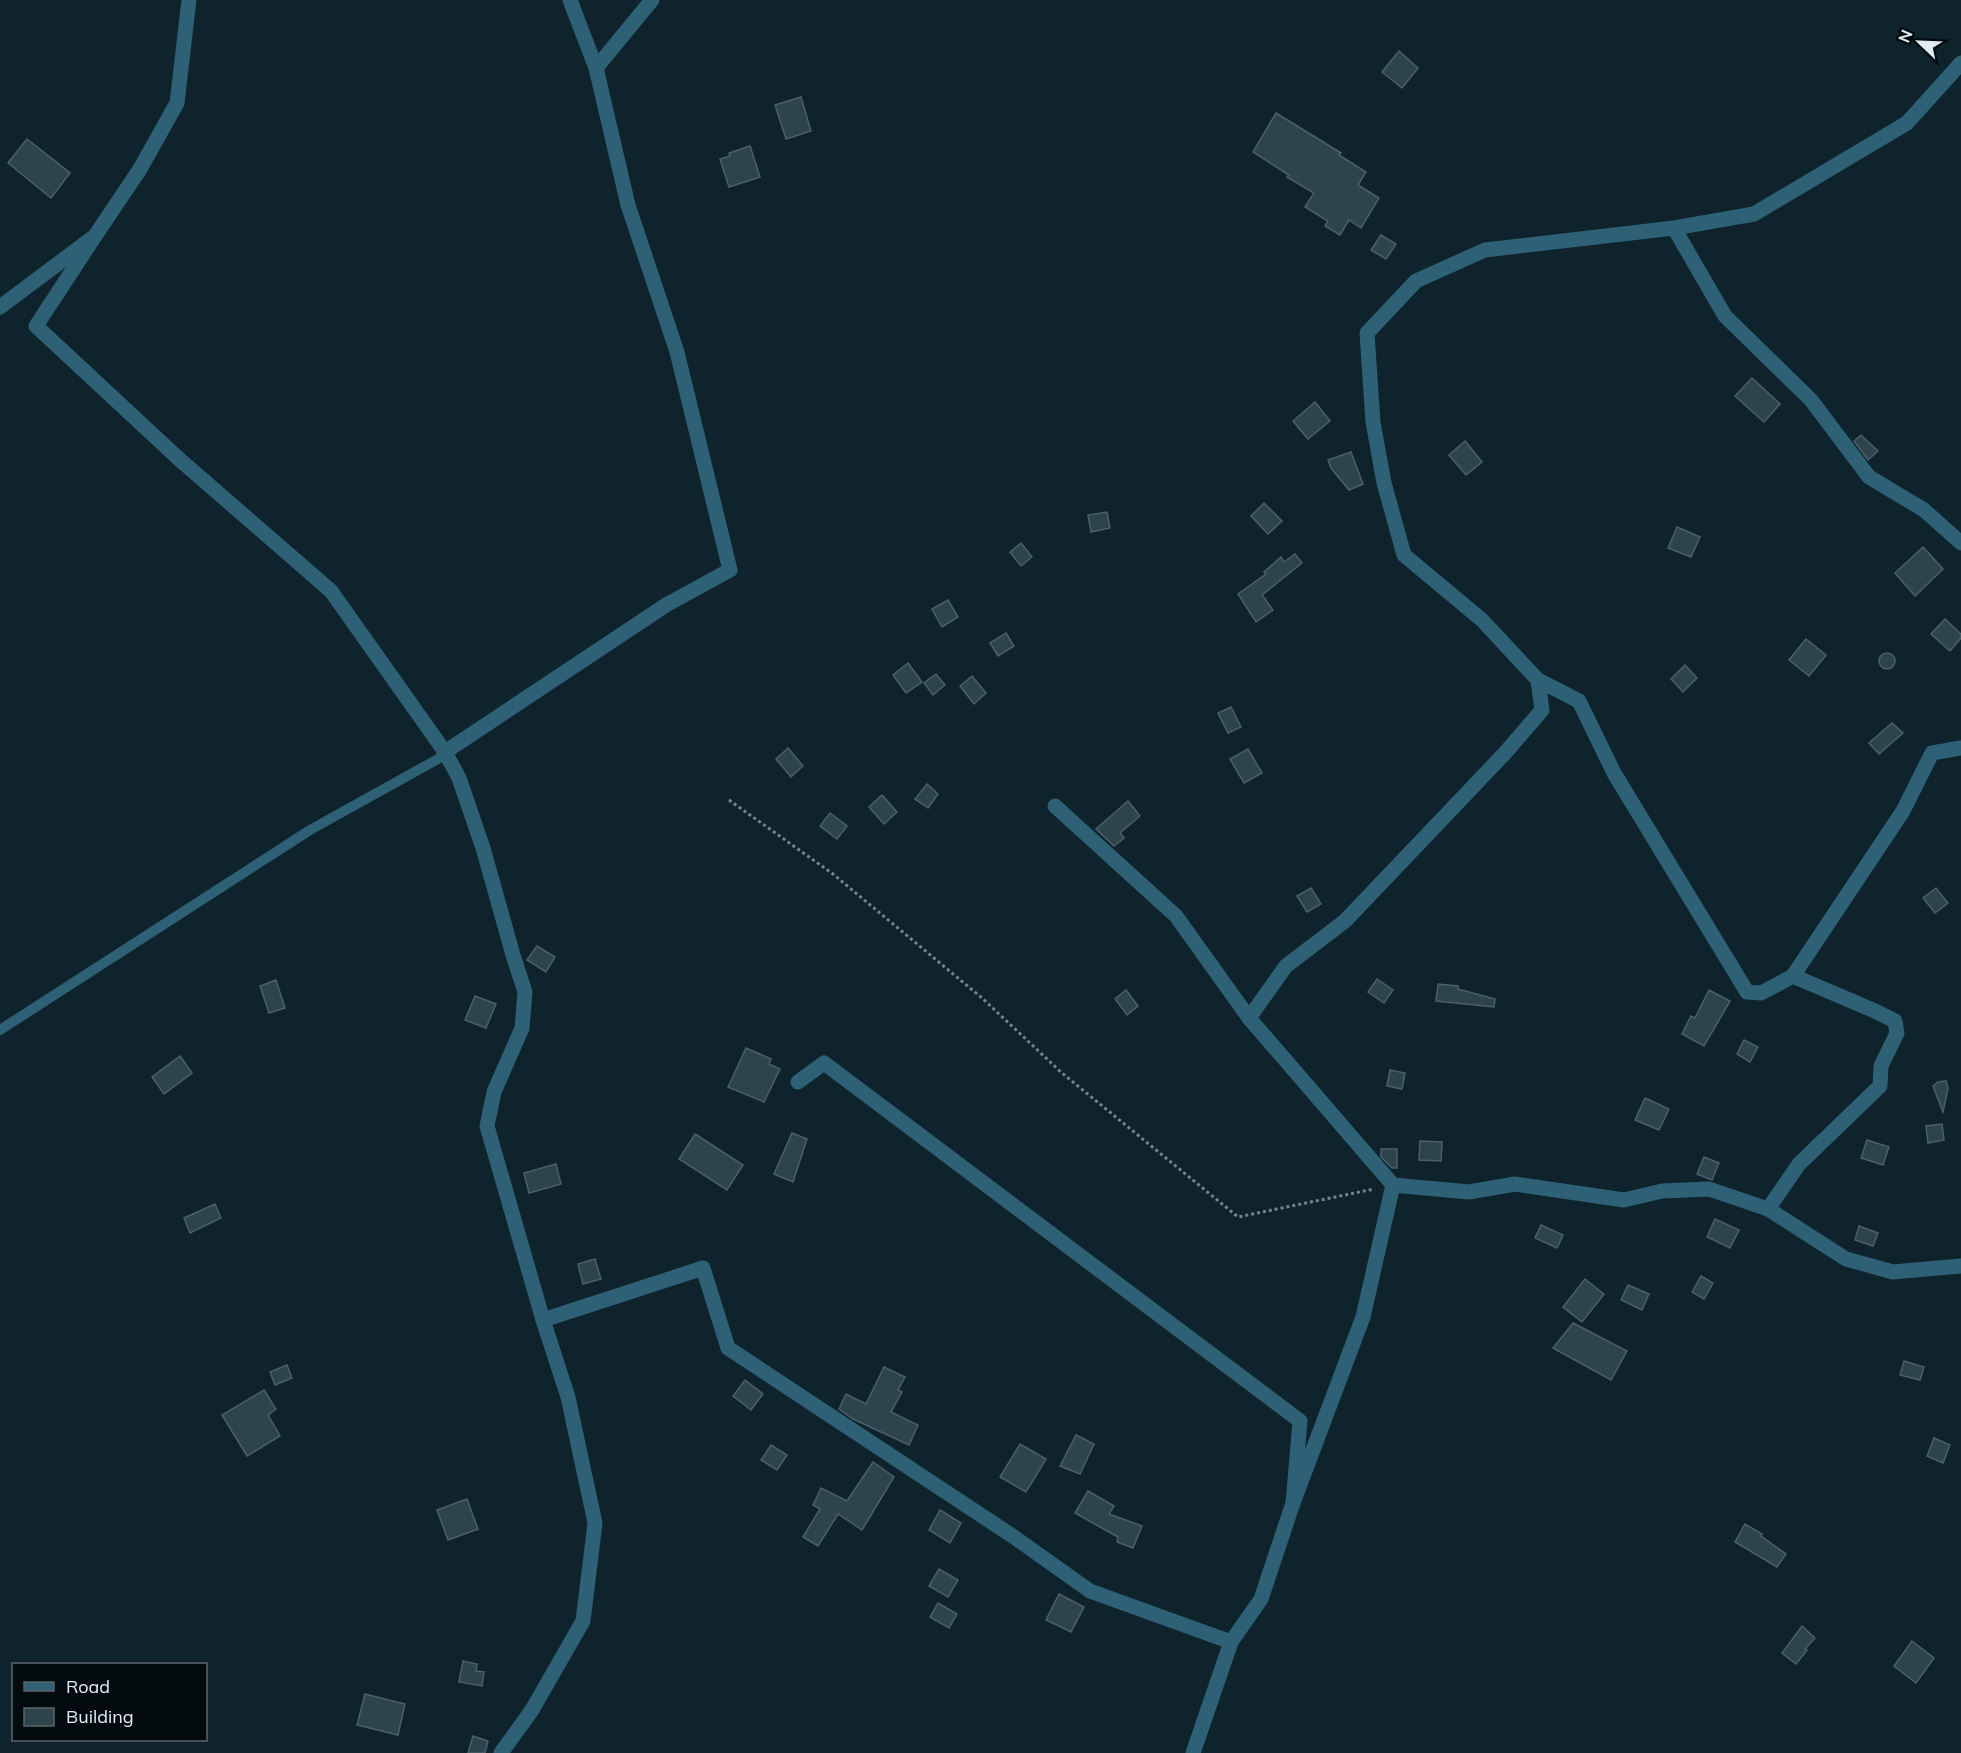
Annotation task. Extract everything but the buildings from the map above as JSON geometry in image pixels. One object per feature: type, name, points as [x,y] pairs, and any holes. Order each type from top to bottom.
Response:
[{"type":"street","points":[[189,0],[177,103],[140,169],[36,326],[179,459],[331,591],[445,752],[459,778],[483,848],[525,992],[522,1028],[494,1092],[487,1126],[543,1320],[568,1397],[595,1523],[583,1621],[532,1710],[501,1753]]},
{"type":"street","points":[[445,752],[666,605],[730,570],[676,352],[628,205],[596,68],[570,0]]},
{"type":"street","points":[[596,68],[652,0]]},
{"type":"street","points":[[1961,63],[1906,123],[1754,214],[1674,228],[1485,250],[1416,281],[1367,333],[1375,433],[1384,483],[1404,555],[1482,620],[1538,680],[1579,701],[1614,773],[1747,992],[1761,993],[1793,976],[1903,811],[1932,753],[1961,748]]},
{"type":"street","points":[[1674,228],[1725,316],[1811,400],[1869,477],[1924,510],[1961,543]]},
{"type":"street","points":[[0,307],[95,236]]},
{"type":"street","points":[[1249,1018],[1286,966],[1345,921],[1497,761],[1542,710],[1538,680]]},
{"type":"street","points":[[1055,806],[1176,916],[1249,1018],[1393,1185],[1469,1192],[1515,1184],[1624,1200],[1662,1191],[1708,1189],[1768,1209],[1846,1259],[1893,1272],[1961,1266]]},
{"type":"street","points":[[1768,1209],[1799,1164],[1880,1086],[1881,1066],[1897,1033],[1895,1021],[1793,976]]},
{"type":"street","points":[[798,1082],[824,1063],[1300,1421],[1293,1503]]},
{"type":"street","points":[[1193,1753],[1231,1642],[1261,1599],[1293,1503],[1363,1317],[1393,1185]]},
{"type":"street","points":[[543,1320],[703,1268],[728,1348],[1014,1537],[1090,1591],[1231,1642]]},
{"type":"lane","points":[[0,1030],[310,830],[438,759],[445,752]]},
{"type":"path","points":[[729,800],[842,882],[982,998],[1062,1073],[1238,1217],[1393,1185]]}]
